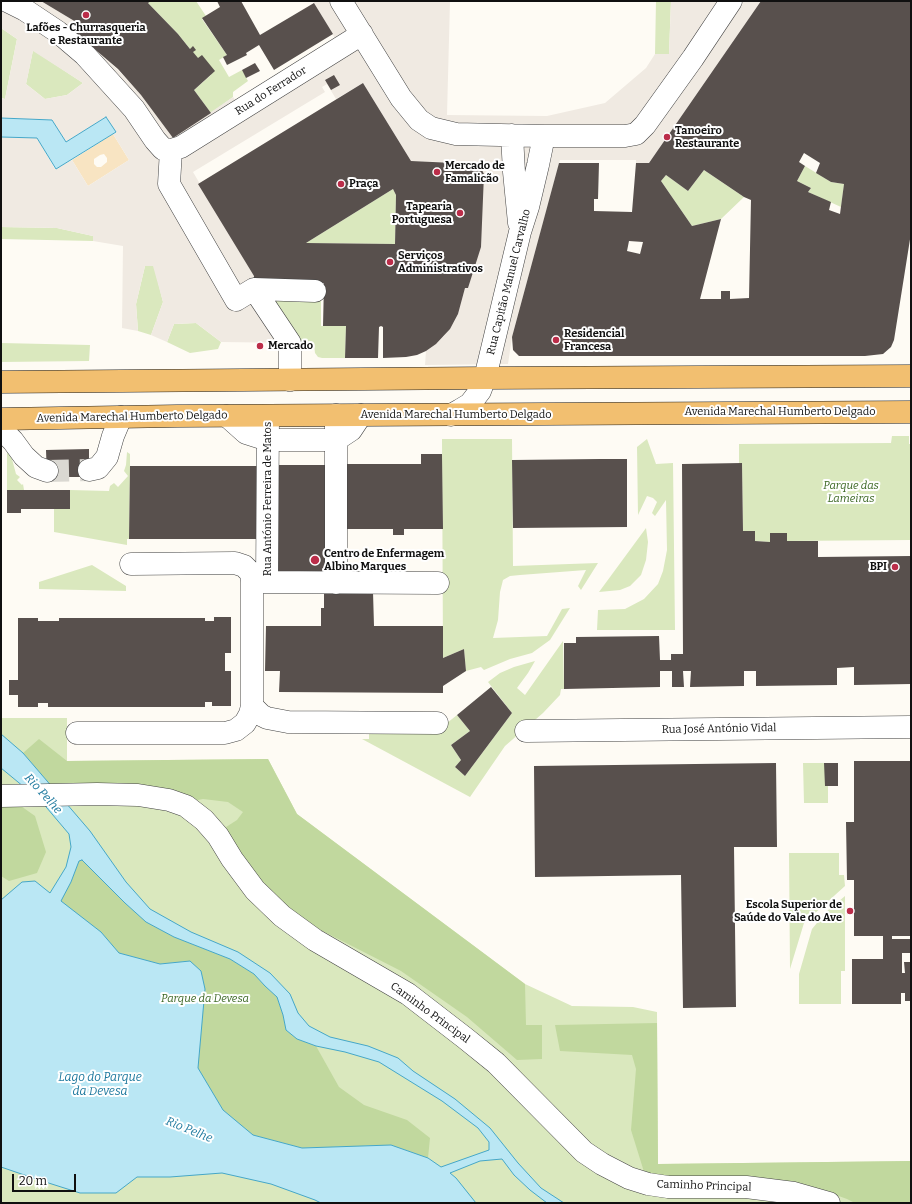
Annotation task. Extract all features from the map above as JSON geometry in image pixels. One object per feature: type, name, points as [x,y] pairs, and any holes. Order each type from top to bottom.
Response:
[{"type":"main road","points":[[1,382],[911,376]]},
{"type":"main road","name":"Avenida Marechal Humberto Delgado","points":[[1,419],[451,414],[911,412]]},
{"type":"street","points":[[7,1],[25,10],[58,32],[85,55],[134,109],[163,149],[176,149],[169,184],[236,300],[254,289],[315,291]]},
{"type":"street","points":[[341,1],[401,98],[419,120],[431,128],[456,134],[544,136],[625,136],[636,134],[645,125],[693,58],[731,1]]},
{"type":"street","name":"Rua do Ferrador","points":[[176,149],[362,34]]},
{"type":"street","points":[[512,135],[520,232]]},
{"type":"street","name":"Rua Capitão Manuel Carvalho","points":[[451,414],[470,404],[480,391],[485,378],[520,232],[538,166],[544,136]]},
{"type":"street","points":[[254,289],[290,343],[290,380]]},
{"type":"street","points":[[336,415],[336,582]]},
{"type":"street","points":[[227,416],[246,433],[268,440],[336,440],[351,430],[362,415]]},
{"type":"street","name":"Rua António Ferreira de Matos","points":[[252,706],[268,440],[268,416]]},
{"type":"street","points":[[95,461],[113,436],[121,417]]},
{"type":"street","points":[[1,429],[24,456],[36,467],[46,464]]},
{"type":"street","name":"Rua António Ferreira de Matos","points":[[131,564],[235,563],[244,566],[260,582]]},
{"type":"street","points":[[260,582],[438,583]]},
{"type":"street","points":[[252,706],[266,718],[288,722],[437,724]]},
{"type":"street","points":[[77,733],[225,733],[236,730],[245,723],[252,706]]},
{"type":"street","name":"Rua José António Vidal","points":[[526,731],[911,727]]},
{"type":"street","name":"Caminho Principal","points":[[10,796],[97,794],[138,795],[169,800],[186,806],[204,820],[218,836],[232,859],[255,890],[282,916],[315,940],[408,994],[465,1038],[496,1063],[584,1152],[602,1164],[629,1178],[648,1184],[668,1187],[746,1187],[794,1192],[829,1203]]},
{"type":"green space","points":[[151,1],[196,1],[206,16],[202,19],[227,55],[219,60],[229,77],[242,70],[248,81],[233,92],[233,97],[211,113],[194,90],[211,75],[178,34],[148,3]]},
{"type":"green space","points":[[656,1],[671,1],[669,54],[655,54]]},
{"type":"green space","points":[[1,28],[17,39],[5,99],[1,98]]},
{"type":"green space","points":[[33,50],[83,83],[67,95],[45,99],[26,84]]},
{"type":"green space","points":[[805,166],[831,182],[844,184],[841,207],[808,192],[811,188],[797,181]]},
{"type":"green space","points":[[704,170],[744,197],[721,219],[692,226],[661,181],[666,175],[688,191]]},
{"type":"green space","points":[[393,189],[396,195],[395,244],[306,243]]},
{"type":"green space","points":[[1,227],[57,228],[93,236],[93,241],[1,239]]},
{"type":"green space","points":[[145,266],[154,266],[163,302],[151,335],[138,331],[136,304]]},
{"type":"green space","points":[[269,297],[321,298],[321,326],[346,326],[345,358],[318,357],[315,353],[314,344],[299,343]]},
{"type":"green space","points":[[196,323],[221,342],[218,349],[190,353],[167,342],[174,324]]},
{"type":"green space","points":[[1,343],[90,345],[89,361],[1,362]]},
{"type":"green space","name":"Parque das Lameiras","points":[[892,436],[909,436],[909,444],[911,444],[911,540],[787,541],[787,533],[770,533],[770,542],[755,541],[755,531],[743,531],[742,463],[739,464],[739,444],[891,443]]},
{"type":"green space","points":[[442,439],[512,439],[513,566],[598,563],[581,590],[578,586],[586,570],[510,576],[503,580],[500,592],[498,620],[493,638],[547,636],[562,609],[570,608],[550,640],[532,653],[510,659],[484,670],[481,667],[466,671],[464,649],[443,658]]},
{"type":"green space","points":[[647,439],[656,464],[673,463],[675,630],[597,630],[598,610],[625,609],[644,599],[658,584],[663,571],[667,550],[666,500],[655,516],[652,513],[657,502],[653,498],[647,496],[638,515],[637,447]]},
{"type":"green space","points":[[127,452],[130,454],[130,466],[129,539],[127,539],[127,545],[54,532],[54,509],[70,509],[70,490],[109,491],[110,486],[114,483],[118,487],[128,476],[124,471]]},
{"type":"green space","points":[[7,453],[9,453],[12,459],[16,474],[20,477],[17,480],[22,485],[23,484],[24,490],[7,490]]},
{"type":"green space","points":[[646,528],[648,542],[646,560],[641,575],[630,586],[620,590],[599,592]]},
{"type":"green space","points":[[92,565],[126,586],[126,591],[39,589],[39,582]]},
{"type":"green space","points":[[563,641],[564,689],[561,689],[560,695],[543,713],[505,746],[470,797],[362,739],[369,739],[369,732],[442,727],[457,715],[470,731],[451,745],[461,760],[455,767],[465,776],[512,713],[488,682],[500,673],[535,661],[517,688],[525,695]]},
{"type":"green space","name":"Parque da Devesa","points":[[1,718],[67,718],[67,761],[268,759],[297,814],[525,984],[572,1006],[633,1007],[657,1012],[658,1164],[911,1161],[911,1203],[1,1203]]},
{"type":"green space","points":[[39,739],[67,761],[268,759],[297,814],[525,984],[526,1025],[542,1025],[542,1059],[517,1060],[467,1017],[401,971],[297,918],[259,885],[223,829],[237,820],[243,812],[228,802],[203,799],[193,801],[53,788],[23,753]]},
{"type":"green space","points":[[803,763],[828,763],[828,803],[804,803]]},
{"type":"green space","points":[[1,804],[18,804],[35,816],[46,852],[37,873],[9,881],[1,876]]},
{"type":"green space","points":[[789,853],[839,853],[839,875],[844,875],[845,886],[804,923],[790,969]]},
{"type":"green space","points":[[82,860],[146,922],[174,937],[230,959],[254,974],[277,997],[286,1030],[297,1039],[316,1046],[339,1087],[364,1105],[407,1120],[430,1138],[428,1158],[391,1145],[302,1148],[253,1135],[223,1110],[197,1068],[205,990],[190,961],[160,964],[119,953],[101,932],[60,901],[71,882],[79,861]]},
{"type":"green space","points":[[845,896],[845,971],[841,971],[841,1004],[799,1004],[799,974],[812,929],[826,912]]},
{"type":"green space","points":[[657,1023],[658,1164],[911,1161],[911,1203],[855,1203],[825,1191],[645,1175],[631,1130],[636,1069],[632,1055],[560,1051],[555,1025]]},
{"type":"sand","points":[[113,134],[129,160],[88,186],[72,160]],"holes":[[[104,154],[107,158],[107,162],[101,167],[97,167],[94,164],[94,159],[100,155]]]},
{"type":"shaded area","points":[[1,1],[41,1],[76,22],[96,50],[118,70],[141,95],[173,138],[233,97],[236,101],[336,40],[313,1],[450,1],[447,115],[547,116],[605,103],[646,68],[655,54],[669,54],[671,1],[761,1],[649,163],[636,163],[636,160],[560,160],[512,337],[508,364],[425,365],[426,351],[444,336],[454,322],[458,314],[465,288],[468,288],[476,260],[484,174],[479,165],[472,163],[411,161],[363,83],[336,99],[327,84],[322,87],[325,92],[193,172],[254,276],[254,282],[270,297],[299,343],[221,342],[196,323],[174,324],[167,342],[151,335],[163,302],[153,266],[145,266],[136,304],[138,331],[122,328],[123,246],[93,241],[93,236],[57,228],[1,227],[1,137],[37,138],[55,169],[72,160],[88,186],[129,160],[113,134],[116,133],[106,117],[66,142],[52,120],[1,118],[1,98],[5,99],[17,39],[1,28]],"holes":[[[33,51],[83,83],[67,95],[45,99],[26,84]]]},
{"type":"water","points":[[106,117],[116,132],[56,169],[37,138],[1,137],[1,118],[52,120],[66,142]]},
{"type":"water","name":"Lago do Parque da Devesa","points":[[1,734],[23,753],[90,831],[126,882],[150,909],[191,932],[238,952],[270,973],[290,994],[298,1013],[309,1026],[330,1037],[368,1046],[398,1058],[413,1071],[455,1099],[490,1128],[518,1163],[541,1188],[564,1203],[547,1203],[514,1175],[502,1159],[480,1161],[450,1173],[456,1178],[476,1203],[321,1203],[271,1184],[222,1173],[170,1177],[137,1177],[116,1193],[80,1193],[1,1167],[1,900],[22,882],[35,881],[50,893],[66,867],[71,847],[69,834],[41,801],[1,768]],"holes":[[[82,860],[146,922],[174,937],[230,959],[254,974],[277,997],[286,1030],[297,1039],[316,1046],[345,1052],[379,1062],[442,1101],[478,1128],[489,1142],[489,1150],[441,1167],[428,1158],[391,1145],[302,1148],[253,1135],[223,1110],[198,1068],[205,989],[201,971],[190,961],[160,964],[119,953],[101,932],[61,901],[71,882],[79,861]]]},
{"type":"building","points":[[41,1],[151,1],[148,3],[178,34],[190,49],[193,46],[196,50],[193,52],[198,58],[202,55],[215,71],[194,90],[211,113],[173,138],[141,95],[118,69],[71,29],[76,22]]},
{"type":"building","points":[[217,1],[241,1],[260,35],[314,3],[333,34],[274,70],[259,45],[246,53],[247,55],[227,65],[223,57],[227,55],[202,18],[220,7]]},
{"type":"building","points":[[761,1],[911,1],[911,233],[894,340],[891,347],[883,354],[865,356],[519,356],[513,350],[512,337],[559,163],[599,163],[598,199],[594,199],[594,211],[632,212],[636,163],[649,163]],"holes":[[[804,153],[820,163],[816,173],[831,182],[844,184],[840,214],[829,210],[831,202],[808,192],[811,188],[797,181],[805,166],[799,162]],[[704,170],[744,197],[751,200],[749,298],[730,299],[730,291],[721,291],[721,299],[700,299],[721,219],[692,226],[661,181],[666,175],[688,191]],[[629,241],[643,242],[640,254],[627,251]]]},
{"type":"building","points":[[255,63],[260,71],[246,78],[242,70]]},
{"type":"building","points":[[334,75],[340,85],[331,90],[325,80]]},
{"type":"building","name":"Praça","points":[[363,83],[411,161],[476,164],[481,168],[484,174],[481,247],[468,288],[465,288],[458,314],[450,329],[436,344],[417,355],[383,358],[383,327],[381,326],[379,327],[378,358],[345,358],[346,326],[323,326],[324,283],[254,282],[254,276],[198,184]],"holes":[[[393,189],[396,195],[395,244],[306,243]]]},
{"type":"building","points":[[89,449],[89,477],[47,477],[46,450]]},
{"type":"building","points":[[421,454],[442,454],[443,529],[404,529],[404,535],[393,535],[393,529],[346,529],[346,464],[421,464]]},
{"type":"building","points":[[627,459],[627,527],[513,528],[512,460]]},
{"type":"building","points":[[742,463],[743,531],[755,531],[755,541],[770,542],[770,533],[787,533],[787,541],[818,541],[818,557],[911,556],[911,684],[854,685],[854,667],[837,668],[837,685],[756,686],[756,671],[744,671],[744,686],[690,687],[691,671],[683,671],[684,687],[672,687],[672,671],[660,671],[660,687],[564,689],[564,643],[576,643],[576,637],[659,636],[660,660],[671,660],[671,654],[683,654],[682,464]]},
{"type":"building","points":[[277,465],[330,465],[329,573],[276,573]]},
{"type":"building","points":[[130,466],[259,466],[259,539],[129,539]]},
{"type":"building","points":[[7,490],[70,490],[70,509],[21,509],[21,513],[7,513]]},
{"type":"building","points":[[324,592],[373,592],[374,626],[443,626],[443,658],[464,649],[466,671],[443,686],[443,693],[279,692],[280,671],[265,671],[266,626],[321,626],[321,608],[324,608]]},
{"type":"building","points":[[214,617],[231,617],[231,653],[225,653],[225,671],[231,671],[231,706],[212,706],[212,702],[205,702],[205,707],[48,707],[48,703],[38,703],[38,707],[18,707],[18,695],[9,695],[9,680],[18,680],[18,618],[38,618],[38,621],[59,621],[59,618],[205,618],[205,621],[214,621]]},
{"type":"building","points":[[491,687],[512,713],[465,776],[455,767],[461,760],[451,745],[470,731],[457,715]]},
{"type":"building","points":[[854,761],[911,761],[911,936],[892,936],[892,939],[910,939],[910,953],[902,953],[902,973],[905,973],[904,962],[911,962],[911,1001],[905,1001],[905,993],[901,993],[901,1004],[852,1004],[852,959],[883,959],[883,936],[854,936],[854,880],[847,880],[846,822],[854,822]]},
{"type":"building","points":[[776,763],[777,847],[734,847],[736,1007],[683,1008],[681,875],[535,877],[534,766]]},
{"type":"building","points":[[824,763],[838,763],[838,786],[825,786]]},
{"type":"tunnel","points":[[47,471],[89,470]]},
{"type":"place","name":"Lafões - Churrasqueria e Restaurante","points":[[86,15]]},
{"type":"place","name":"Tanoeiro Restaurante","points":[[667,137]]},
{"type":"place","name":"Mercado de Famalicão","points":[[437,172]]},
{"type":"place","name":"Praça","points":[[341,184]]},
{"type":"place","name":"Tapearia Portuguesa","points":[[460,213]]},
{"type":"place","name":"Serviços Administrativos","points":[[390,262]]},
{"type":"place","name":"Residencial Francesa","points":[[556,340]]},
{"type":"place","name":"Mercado","points":[[260,346]]},
{"type":"place","name":"Centro de Enfermagem Albino Marques","points":[[315,560]]},
{"type":"place","name":"BPI","points":[[895,567]]},
{"type":"place","name":"Escola Superior de Saúde do Vale do Ave","points":[[850,911]]},
{"type":"water label","name":"Rio Pelhe","points":[[43,794]]},
{"type":"water label","name":"Rio Pelhe","points":[[189,1130]]}]
